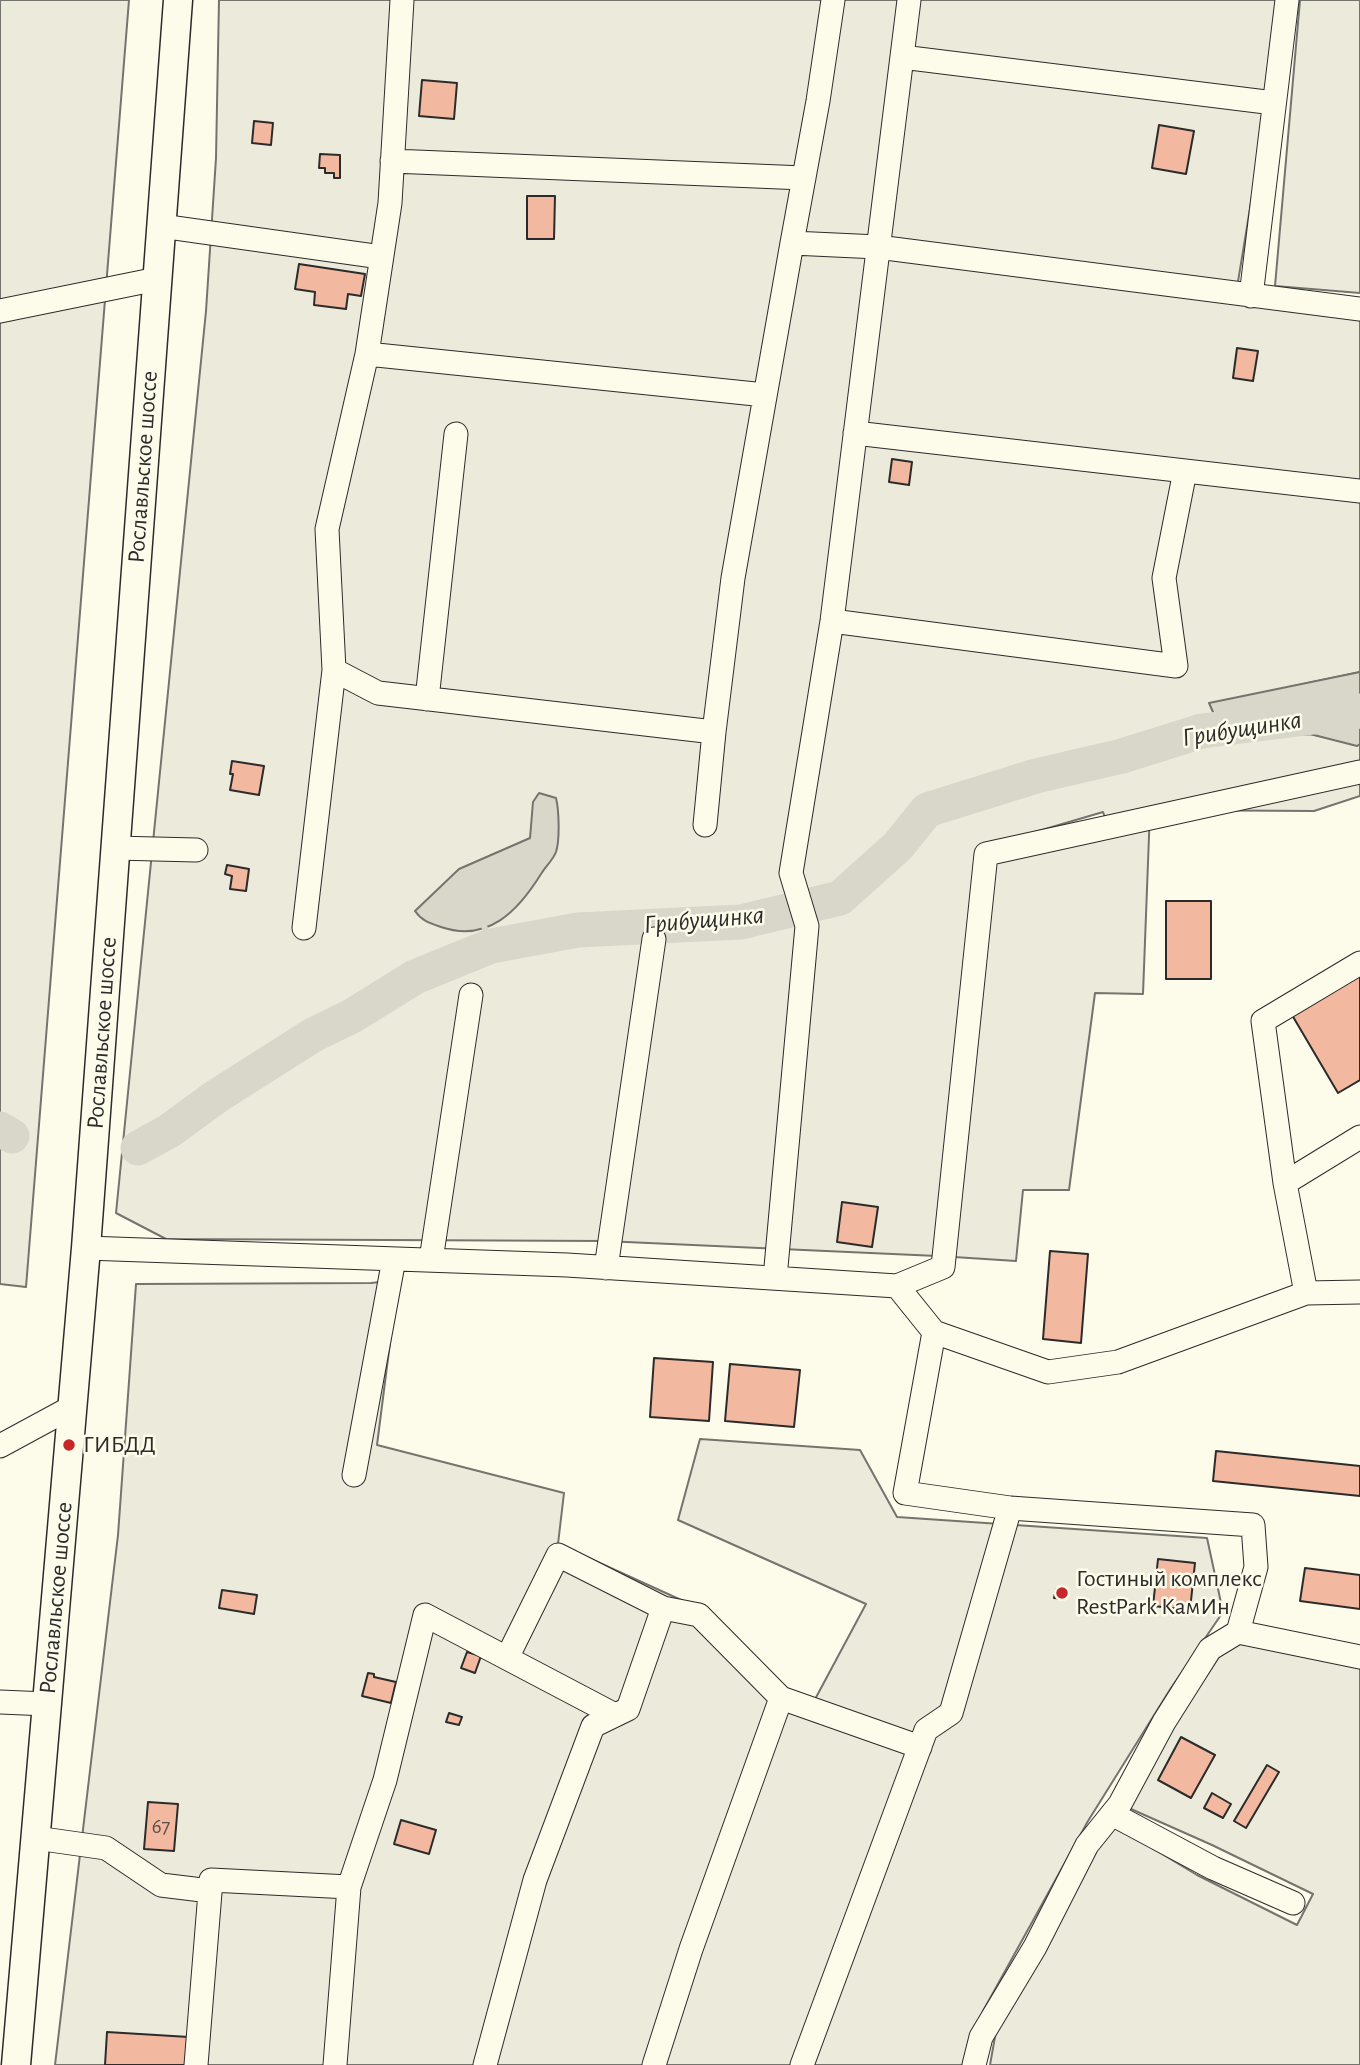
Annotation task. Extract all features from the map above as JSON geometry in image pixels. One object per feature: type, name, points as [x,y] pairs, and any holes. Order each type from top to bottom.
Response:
[{"type":"main road","name":"Рославльское шоссе","points":[[16,2065],[86,1248],[178,0]]},
{"type":"lane","points":[[304,928],[334,670],[327,529],[367,355],[390,203],[402,0]]},
{"type":"lane","points":[[705,825],[733,578],[833,0]]},
{"type":"lane","points":[[775,1278],[807,926],[791,873],[832,621],[909,0]]},
{"type":"lane","points":[[1251,296],[1287,0]]},
{"type":"lane","points":[[902,57],[1274,103]]},
{"type":"lane","points":[[392,160],[804,178]]},
{"type":"lane","points":[[161,226],[381,257]]},
{"type":"lane","points":[[792,243],[878,247],[1360,309]]},
{"type":"lane","points":[[0,311],[157,279]]},
{"type":"lane","points":[[367,355],[765,395]]},
{"type":"lane","points":[[855,433],[1360,491]]},
{"type":"lane","points":[[427,699],[456,434]]},
{"type":"lane","points":[[832,621],[1176,666],[1164,578],[1185,471]]},
{"type":"lane","points":[[334,670],[378,693],[714,732]]},
{"type":"lane","points":[[86,1248],[606,1268],[897,1286],[943,1267],[986,854],[1360,772]]},
{"type":"lane","points":[[116,848],[196,850]]},
{"type":"lane","points":[[606,1268],[654,939]]},
{"type":"lane","points":[[1306,1293],[1285,1183],[1263,1021],[1360,962]]},
{"type":"lane","points":[[431,1260],[471,995]]},
{"type":"lane","points":[[1285,1183],[1360,1137]]},
{"type":"lane","points":[[354,1475],[394,1259]]},
{"type":"lane","points":[[897,1286],[934,1332],[1048,1373],[1118,1362],[1306,1293],[1360,1292]]},
{"type":"lane","points":[[934,1332],[905,1493],[1010,1508],[1253,1525],[1256,1567],[1237,1632],[1210,1649],[1164,1722],[1120,1804],[1087,1845],[1035,1947],[981,2038],[974,2065]]},
{"type":"lane","points":[[0,1446],[72,1407]]},
{"type":"lane","points":[[802,2065],[926,1730],[951,1713],[1010,1508]]},
{"type":"lane","points":[[507,1658],[558,1555],[663,1608],[699,1615],[781,1698],[920,1746]]},
{"type":"lane","points":[[485,2065],[540,1867],[593,1726],[628,1709],[663,1608]]},
{"type":"lane","points":[[335,2065],[349,1887],[385,1780],[425,1615],[615,1715]]},
{"type":"lane","points":[[1237,1632],[1360,1657]]},
{"type":"lane","points":[[654,2065],[691,1949],[781,1698]]},
{"type":"lane","points":[[0,1703],[47,1704]]},
{"type":"lane","points":[[1112,1814],[1213,1868],[1293,1903]]},
{"type":"lane","points":[[36,1838],[106,1848],[161,1885],[210,1891]]},
{"type":"lane","points":[[196,2065],[211,1880],[349,1887]]},
{"type":"shaded area","points":[[0,0],[129,0],[26,1287],[0,1284]]},
{"type":"shaded area","points":[[219,0],[1277,0],[1265,117],[1235,300],[1360,313],[1360,672],[1210,704],[1224,737],[1310,734],[1360,744],[1360,796],[1314,811],[1150,810],[1143,994],[1095,993],[1069,1190],[1023,1190],[1016,1261],[954,1257],[992,858],[1106,820],[1103,812],[977,849],[937,1256],[604,1241],[166,1239],[116,1213],[206,311],[216,158]]},
{"type":"shaded area","points":[[1300,0],[1360,0],[1360,293],[1275,286]]},
{"type":"shaded area","points":[[398,1280],[377,1445],[564,1493],[558,1544],[701,1609],[791,1696],[813,1703],[866,1604],[678,1520],[700,1439],[860,1450],[897,1517],[1207,1538],[1223,1612],[1171,1688],[1088,1821],[983,2011],[970,2065],[55,2065],[118,1535],[136,1284],[371,1283]]},
{"type":"shaded area","points":[[1228,1643],[1307,1650],[1360,1663],[1360,2065],[990,2065],[998,2020],[1109,1822],[1197,1875],[1297,1925],[1313,1894],[1122,1805]]},
{"type":"water","points":[[1360,672],[1360,744],[1357,746],[1310,734],[1224,737],[1209,703]]},
{"type":"water","points":[[539,793],[556,798],[559,825],[556,852],[512,911],[487,927],[473,931],[441,927],[420,917],[415,911],[459,869],[530,838],[533,802]]},
{"type":"building","points":[[422,80],[457,83],[454,119],[419,116]]},
{"type":"building","points":[[254,121],[273,123],[271,145],[252,143]]},
{"type":"building","points":[[1159,125],[1194,131],[1186,174],[1152,168]]},
{"type":"building","points":[[320,154],[340,155],[340,178],[334,178],[334,173],[325,173],[325,168],[319,168]]},
{"type":"building","points":[[527,196],[555,196],[554,239],[527,239]]},
{"type":"building","points":[[299,264],[365,274],[361,296],[348,294],[346,309],[314,305],[315,292],[295,289]]},
{"type":"building","points":[[1237,348],[1258,351],[1253,381],[1233,378]]},
{"type":"building","points":[[892,459],[912,462],[909,485],[889,482]]},
{"type":"building","points":[[232,761],[264,766],[259,795],[230,790]]},
{"type":"building","points":[[227,865],[249,869],[246,891],[230,889],[232,876],[225,874]]},
{"type":"building","points":[[1166,901],[1211,901],[1211,979],[1166,979]]},
{"type":"building","points":[[1360,976],[1360,1080],[1338,1093],[1292,1015]]},
{"type":"building","points":[[842,1202],[878,1207],[872,1247],[837,1242]]},
{"type":"building","points":[[1050,1251],[1088,1254],[1081,1343],[1043,1339]]},
{"type":"building","points":[[654,1358],[713,1362],[709,1421],[650,1417]]},
{"type":"building","points":[[730,1364],[800,1370],[794,1427],[725,1421]]},
{"type":"building","points":[[1216,1451],[1360,1466],[1360,1496],[1213,1481]]},
{"type":"building","points":[[1158,1559],[1195,1563],[1190,1610],[1153,1606]]},
{"type":"building","points":[[1305,1568],[1360,1575],[1360,1609],[1300,1601]]},
{"type":"building","points":[[1056,1589],[1067,1593],[1065,1599],[1054,1598]]},
{"type":"building","points":[[222,1590],[257,1595],[254,1614],[219,1608]]},
{"type":"building","points":[[467,1652],[481,1656],[475,1673],[461,1668]]},
{"type":"building","points":[[368,1673],[396,1682],[391,1703],[362,1696]]},
{"type":"building","points":[[449,1713],[462,1717],[459,1725],[446,1722]]},
{"type":"building","points":[[1181,1737],[1215,1755],[1191,1798],[1158,1780]]},
{"type":"building","points":[[1267,1765],[1279,1772],[1246,1828],[1234,1821]]},
{"type":"building","points":[[1212,1793],[1231,1804],[1223,1818],[1204,1808]]},
{"type":"building","points":[[148,1802],[178,1804],[174,1851],[144,1849]]},
{"type":"building","points":[[401,1820],[436,1830],[429,1854],[394,1844]]},
{"type":"building","points":[[107,2032],[189,2037],[187,2065],[105,2065]]},
{"type":"waterway","name":"Грибущинка","points":[[138,1148],[169,1131],[217,1096],[313,1035],[352,1016],[415,977],[491,946],[578,930],[741,922],[840,898],[898,846],[927,810],[1036,776],[1122,756],[1202,731],[1360,711]]},
{"type":"waterway","points":[[483,923],[491,946]]},
{"type":"waterway","name":"Грибущинка","points":[[0,1129],[12,1136]]},
{"type":"place","name":"ГИБДД","points":[[69,1445]]},
{"type":"place","name":"Гостиный комплекс RestPark КамИн","points":[[1062,1593]]}]
